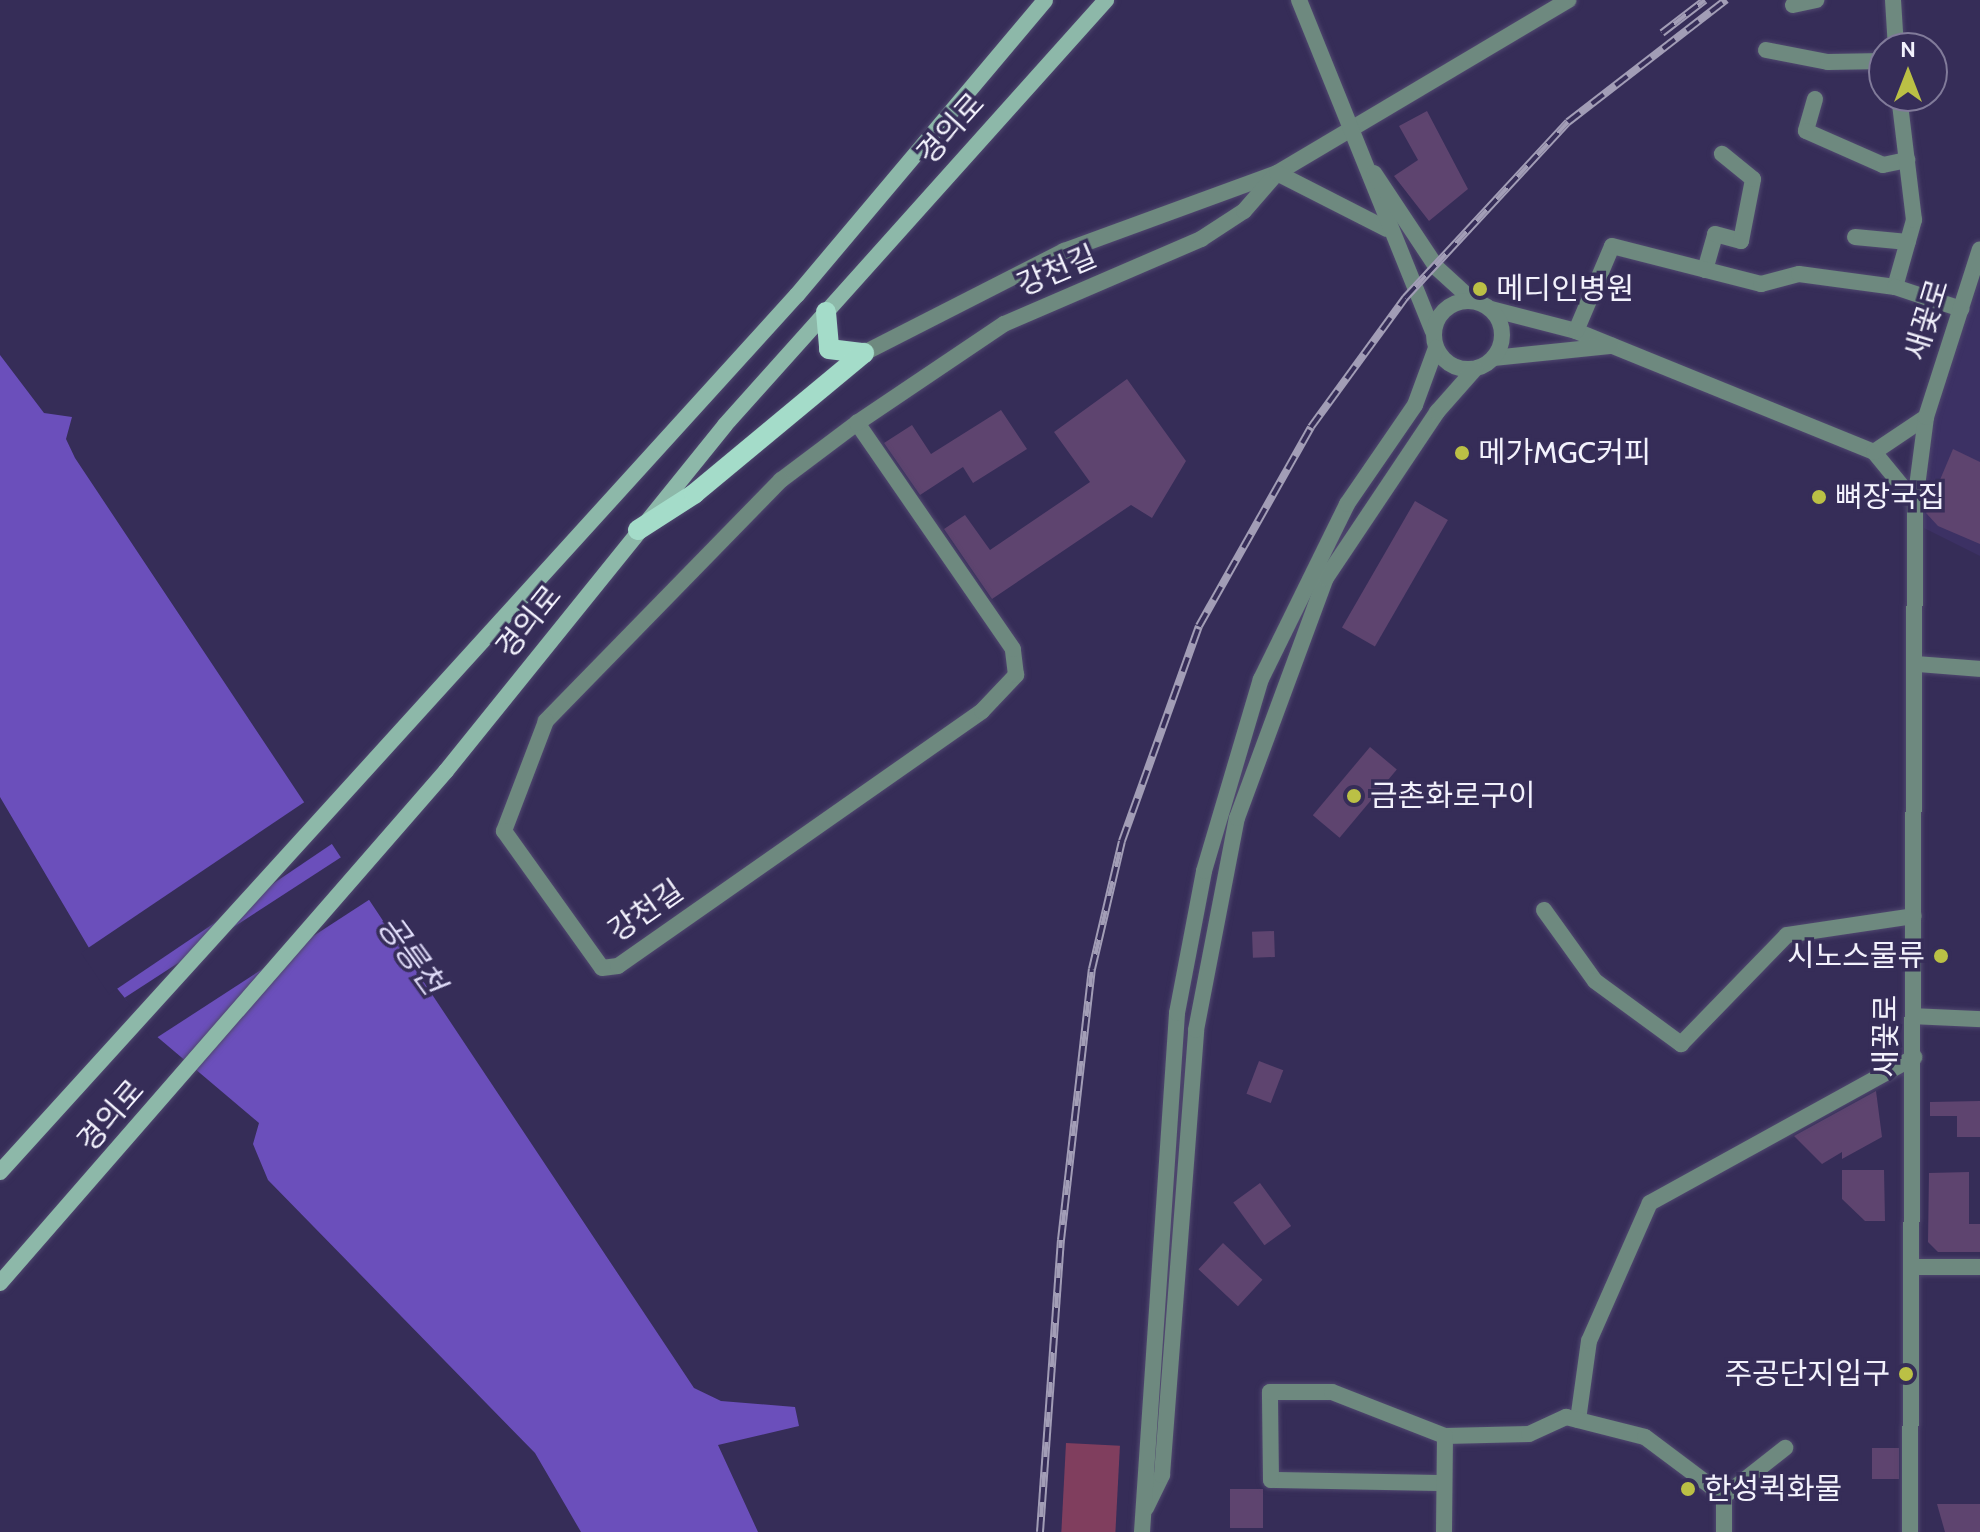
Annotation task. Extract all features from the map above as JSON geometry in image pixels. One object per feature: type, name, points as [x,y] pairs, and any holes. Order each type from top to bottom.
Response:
[{"type":"main road","name":"경의로","points":[[0,1172],[388,749],[797,295],[1045,0]]},
{"type":"main road","name":"경의로","points":[[0,1283],[43,1238],[446,771],[638,530],[826,312],[1106,0]]},
{"type":"main road","points":[[826,312],[829,349],[864,353]]},
{"type":"main road","points":[[638,530],[694,494],[864,353]]},
{"type":"street","points":[[1299,0],[1357,128],[1373,172],[1387,229],[1433,331],[1436,348],[1448,363],[1475,369]]},
{"type":"street","points":[[864,353],[1064,251],[1277,173],[1568,0]]},
{"type":"street","points":[[1793,5],[1816,0]]},
{"type":"street","points":[[1893,0],[1895,32]]},
{"type":"street","points":[[1766,50],[1828,62],[1868,61]]},
{"type":"street","points":[[1815,99],[1806,131],[1883,165],[1907,160]]},
{"type":"street","points":[[1895,287],[1914,220],[1901,112]]},
{"type":"street","points":[[1705,270],[1715,234],[1741,241],[1753,179],[1722,154]]},
{"type":"street","points":[[1373,172],[1437,268],[1472,300],[1491,309],[1576,331],[1617,346],[1874,452],[1915,502]]},
{"type":"street","points":[[1277,173],[1387,229]]},
{"type":"street","name":"강천길","points":[[857,423],[1013,649],[1016,675],[982,711],[618,966],[602,968],[504,831],[546,721],[781,480],[857,423],[1004,324],[1201,239],[1244,211],[1277,173]]},
{"type":"street","points":[[1855,237],[1908,242]]},
{"type":"street","points":[[1576,331],[1612,246],[1761,284],[1799,274],[1895,287],[1961,309]]},
{"type":"street","name":"새꽃로","points":[[1910,1532],[1916,1267],[1913,1016],[1917,664],[1915,502],[1928,413],[1980,249]]},
{"type":"street","points":[[1433,331],[1451,305],[1472,300]]},
{"type":"street","points":[[1491,309],[1502,328],[1494,358]]},
{"type":"street","points":[[1144,1513],[1162,1475],[1196,1030],[1237,818],[1326,578],[1437,412],[1475,369],[1494,358],[1617,346]]},
{"type":"street","points":[[1142,1532],[1177,1013],[1204,871],[1261,679],[1312,568],[1415,405],[1436,348]]},
{"type":"street","points":[[1874,452],[1928,413]]},
{"type":"street","points":[[1917,664],[1980,669]]},
{"type":"street","points":[[1544,910],[1595,981],[1681,1044],[1787,935],[1914,916]]},
{"type":"street","points":[[1913,1016],[1980,1019]]},
{"type":"street","points":[[1578,1420],[1589,1341],[1650,1203],[1914,1057]]},
{"type":"street","points":[[1916,1267],[1980,1267]]},
{"type":"street","points":[[1444,1483],[1271,1480],[1270,1392],[1332,1392],[1445,1436],[1529,1434],[1566,1417],[1645,1437],[1724,1496]]},
{"type":"street","points":[[1444,1532],[1445,1436]]},
{"type":"street","points":[[1724,1496],[1785,1448]]},
{"type":"street","points":[[1724,1496],[1724,1532]]},
{"type":"shaded area","points":[[1980,275],[1980,556],[1924,528],[1922,498],[1933,419]]},
{"type":"shaded area","points":[[0,355],[44,413],[72,417],[66,439],[75,458],[694,1388],[721,1401],[795,1407],[799,1426],[718,1445],[758,1532],[581,1532],[535,1453],[268,1180],[253,1144],[259,1123],[155,1035],[102,970],[0,797]]},
{"type":"shaded area","points":[[1066,1443],[1120,1446],[1115,1532],[1061,1532]]},
{"type":"pier","points":[[309,799],[337,840],[109,994],[81,953]]},
{"type":"pier","points":[[346,854],[374,897],[152,1041],[125,998]]},
{"type":"building","points":[[1427,111],[1468,189],[1429,221],[1394,176],[1418,160],[1399,126]]},
{"type":"building","points":[[1127,379],[1186,461],[1152,518],[1131,505],[992,599],[944,529],[965,515],[990,550],[1090,482],[1054,432]]},
{"type":"building","points":[[1001,410],[1027,449],[973,483],[963,467],[920,495],[884,443],[912,425],[931,454]]},
{"type":"building","points":[[1953,449],[1980,462],[1980,544],[1938,526],[1926,513]]},
{"type":"building","points":[[1415,501],[1448,520],[1375,646],[1342,627]]},
{"type":"building","points":[[1370,747],[1397,769],[1340,838],[1313,815]]},
{"type":"building","points":[[1274,931],[1275,957],[1253,958],[1252,932]]},
{"type":"building","points":[[1259,1061],[1283,1070],[1271,1103],[1246,1094]]},
{"type":"building","points":[[1876,1091],[1882,1137],[1842,1159],[1842,1152],[1822,1164],[1794,1136]]},
{"type":"building","points":[[1980,1101],[1980,1137],[1957,1137],[1957,1116],[1930,1116],[1930,1102]]},
{"type":"building","points":[[1842,1170],[1884,1170],[1885,1221],[1865,1221],[1842,1199]]},
{"type":"building","points":[[1969,1172],[1969,1224],[1980,1224],[1980,1252],[1938,1252],[1928,1242],[1929,1173]]},
{"type":"building","points":[[1260,1183],[1291,1226],[1264,1245],[1233,1202]]},
{"type":"building","points":[[1223,1243],[1262,1280],[1238,1306],[1198,1269]]},
{"type":"building","points":[[1872,1448],[1899,1448],[1899,1479],[1872,1479]]},
{"type":"building","points":[[1230,1489],[1263,1489],[1263,1528],[1230,1528]]},
{"type":"building","points":[[1937,1504],[1980,1504],[1980,1532],[1945,1532]]},
{"type":"railway","points":[[1662,33],[1705,0]]},
{"type":"railway","points":[[1040,1532],[1061,1240],[1092,969],[1122,841],[1199,626],[1311,427],[1405,298],[1568,122],[1726,0]]},
{"type":"place","name":"메디인병원","points":[[1480,289]]},
{"type":"place","name":"메가MGC커피","points":[[1462,453]]},
{"type":"place","name":"뼈장국집","points":[[1819,497]]},
{"type":"place","name":"금촌화로구이","points":[[1354,796]]},
{"type":"place","name":"시노스물류","points":[[1941,956]]},
{"type":"place","name":"주공단지입구","points":[[1906,1374]]},
{"type":"place","name":"한성퀵화물","points":[[1688,1489]]},
{"type":"water label","name":"공릉천","points":[[411,955]]}]
